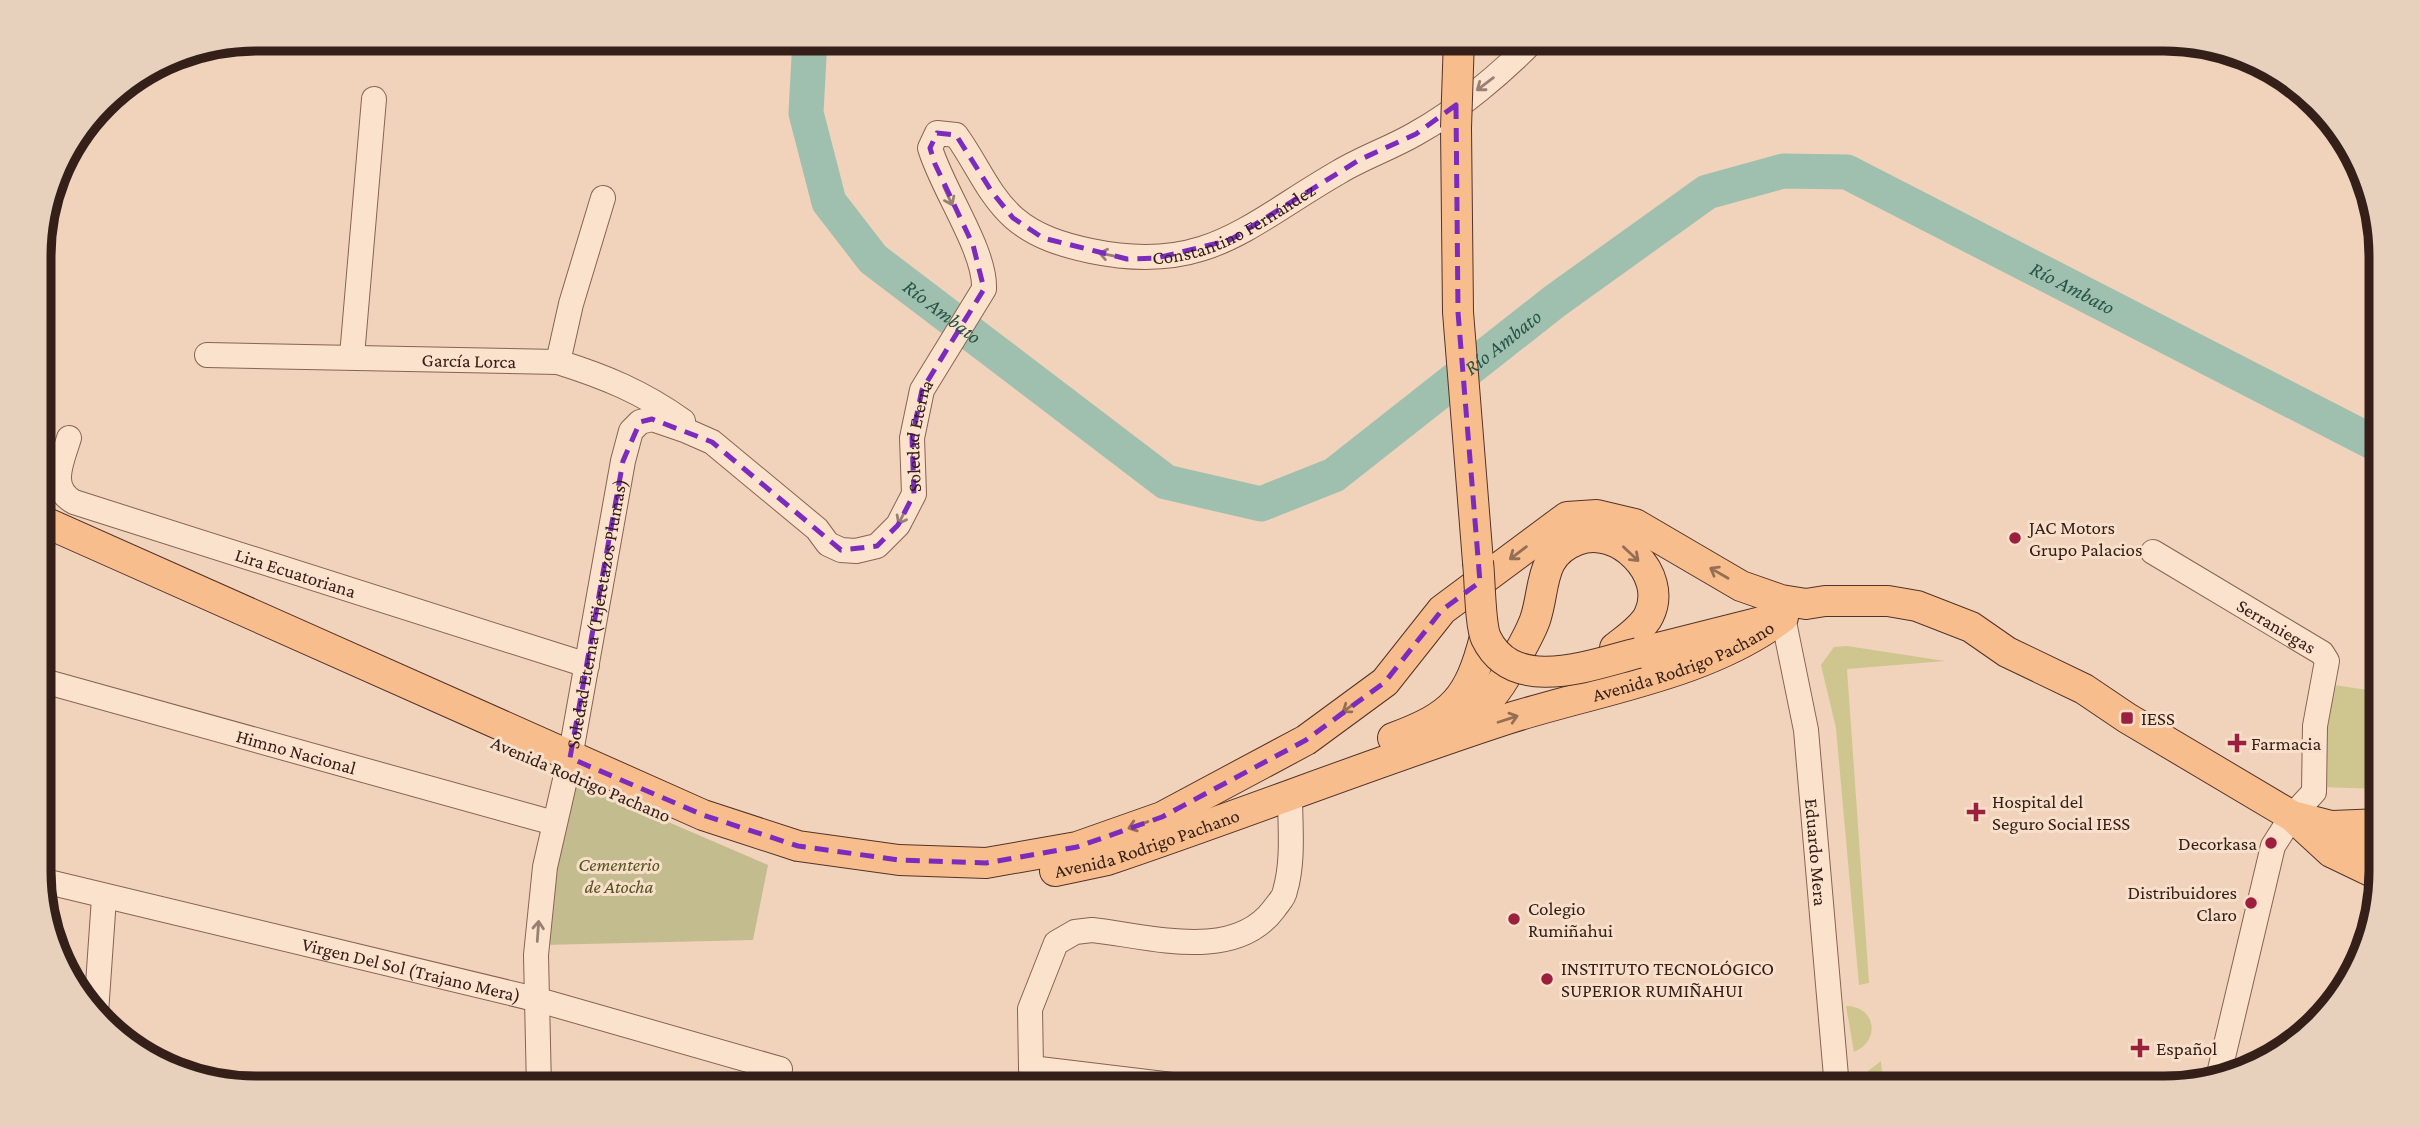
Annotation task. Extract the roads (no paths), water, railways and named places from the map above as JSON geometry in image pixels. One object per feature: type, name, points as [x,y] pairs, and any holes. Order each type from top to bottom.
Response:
[{"type":"main road","points":[[1200,798],[1325,763],[1426,726],[1459,702],[1477,668],[1485,637],[1458,312],[1456,128],[1459,51]]},
{"type":"main road","points":[[1200,798],[1306,740],[1385,682],[1442,610],[1567,517],[1597,515],[1634,524],[1782,609]]},
{"type":"main road","name":"Avenida Rodrigo Pachano","points":[[51,525],[730,841],[788,859],[847,872],[908,880],[968,881],[1038,874],[1107,860],[1440,742],[1727,651],[1756,638],[1782,609],[1892,616],[1921,622],[1967,638],[1988,641],[2084,689],[2127,718],[2331,839],[2369,849]]},
{"type":"main road","points":[[1440,742],[1489,702],[1536,619],[1541,585],[1553,555],[1578,539],[1605,536],[1630,550],[1646,570],[1653,595],[1650,615],[1627,650],[1587,659],[1545,663],[1517,654],[1497,633],[1478,562]]},
{"type":"main road","name":"Avenida Rodrigo Pachano","points":[[51,543],[568,767],[798,846],[900,860],[986,863],[1055,851],[1162,817],[1200,798]]},
{"type":"main road","points":[[1485,637],[1505,661],[1546,672],[1567,671],[1627,650],[1692,621],[1782,609]]},
{"type":"main road","points":[[2331,839],[2369,849]]},
{"type":"street","name":"Constantino Fernández","points":[[937,133],[956,135],[992,192],[1013,218],[1042,238],[1127,259],[1157,258],[1230,240],[1349,166],[1416,134],[1510,65],[1523,51]]},
{"type":"street","points":[[352,356],[374,99]]},
{"type":"street","name":"Soledad Eterna","points":[[631,431],[640,422],[652,419],[712,442],[817,529],[828,544],[841,550],[856,551],[877,546],[898,525],[914,494],[912,438],[916,407],[928,379],[978,302],[984,279],[973,245],[935,164],[930,148],[937,133]]},
{"type":"street","points":[[558,362],[571,304],[603,198]]},
{"type":"street","name":"García Lorca","points":[[207,355],[558,362],[607,377],[647,396],[712,442]]},
{"type":"street","name":"Soledad Eterna (Tijeretazos Plumas)","points":[[538,1076],[535,999],[539,911],[623,461],[631,431]]},
{"type":"street","name":"Lira Ecuatoriana","points":[[69,438],[58,477],[58,487],[65,497],[74,502],[587,665]]},
{"type":"street","name":"Serraniegas","points":[[2153,552],[2325,656],[2315,726],[2314,792],[2292,816]]},
{"type":"street","name":"Eduardo Mera","points":[[1782,609],[1806,730],[1836,1076]]},
{"type":"street","name":"Himno Nacional","points":[[51,683],[554,823]]},
{"type":"street","points":[[1036,1076],[1030,1009],[1056,943],[1075,932],[1093,930],[1205,942],[1237,937],[1247,932],[1266,919],[1285,894],[1290,863],[1290,795]]},
{"type":"street","points":[[2221,1068],[2273,846],[2292,816]]},
{"type":"street","name":"Virgen Del Sol (Trajano Mera)","points":[[52,883],[104,898],[535,999],[780,1069]]},
{"type":"street","points":[[97,1000],[104,898]]},
{"type":"waterway","name":"Río Ambato","points":[[809,51],[806,113],[829,202],[873,259],[1166,482],[1261,504],[1334,475],[1555,301],[1707,192],[1783,171],[1847,172],[2369,440]]},
{"type":"place","name":"JAC Motors Grupo Palacios","points":[[2015,538]]},
{"type":"place","name":"IESS","points":[[2127,718]]},
{"type":"place","name":"Farmacia","points":[[2237,743]]},
{"type":"place","name":"Hospital del Seguro Social IESS","points":[[1976,812]]},
{"type":"place","name":"Decorkasa","points":[[2271,843]]},
{"type":"place","name":"Distribuidores Claro","points":[[2251,903]]},
{"type":"place","name":"Colegio Rumiñahui","points":[[1514,919]]},
{"type":"place","name":"INSTITUTO TECNOLÓGICO SUPERIOR RUMIÑAHUI","points":[[1547,979]]},
{"type":"place","name":"Español","points":[[2140,1048]]},
{"type":"park label","name":"Cementerio de Atocha","points":[[619,875]]}]
